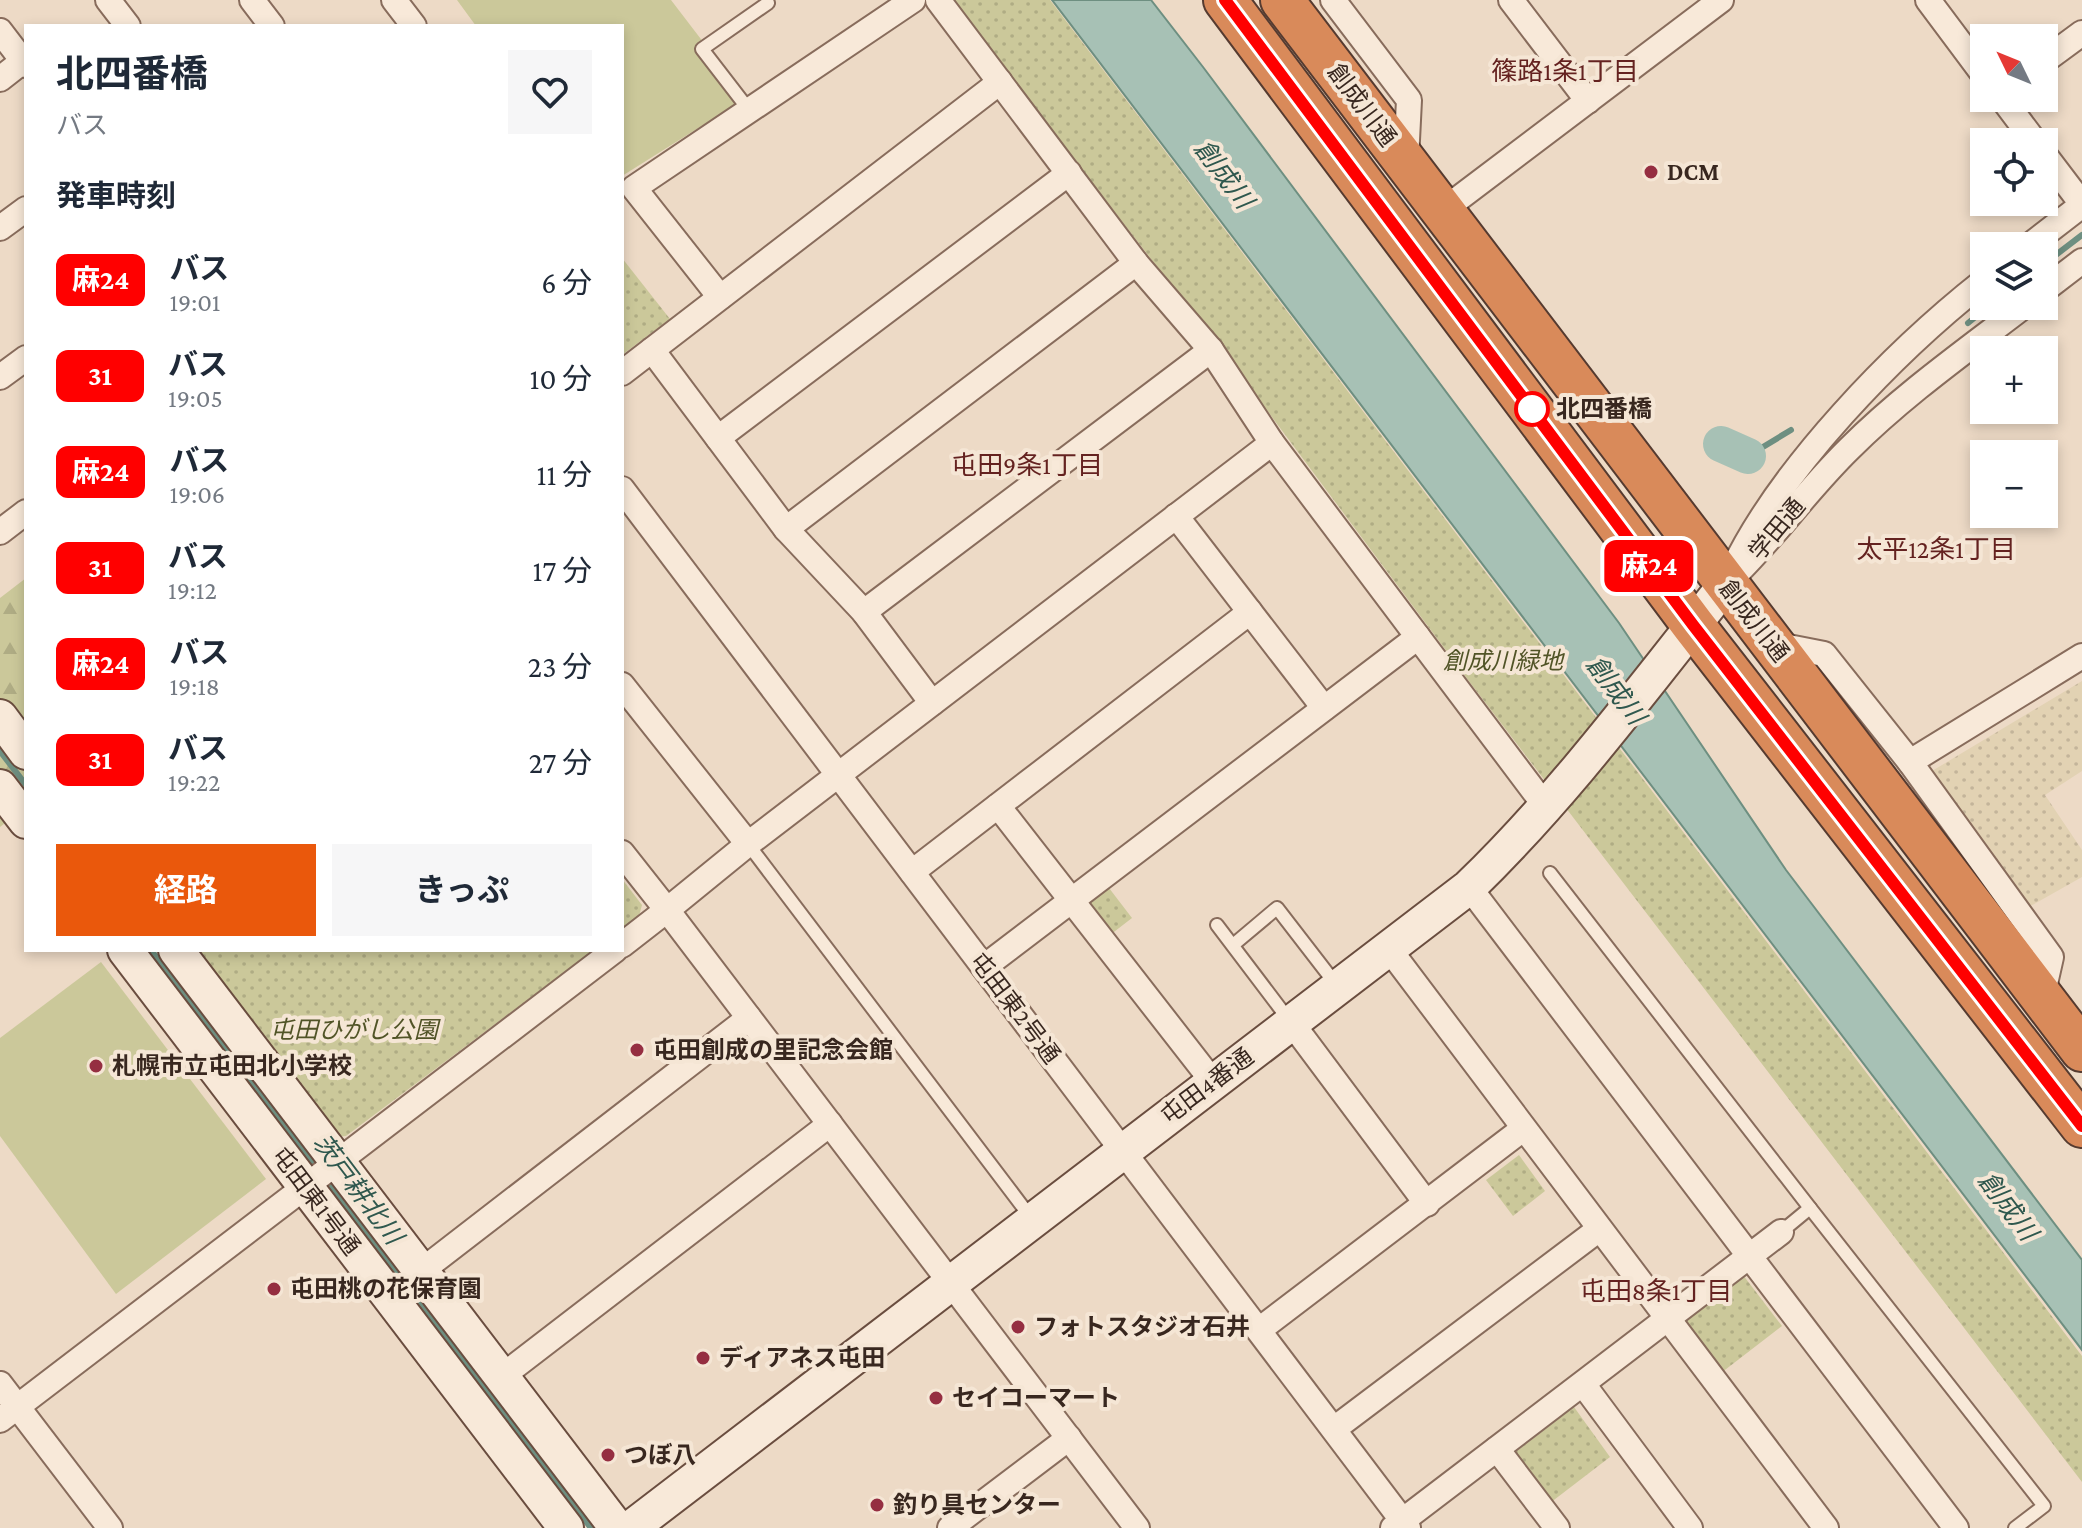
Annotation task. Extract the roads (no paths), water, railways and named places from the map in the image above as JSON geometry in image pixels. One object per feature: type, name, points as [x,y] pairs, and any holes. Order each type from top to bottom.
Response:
[{"type":"highway","name":"創成川通","points":[[1225,0],[1693,625],[2082,1126]]},
{"type":"highway","name":"創成川通","points":[[1282,0],[2082,1050]]},
{"type":"street","points":[[108,0],[126,24]]},
{"type":"street","points":[[252,0],[270,24]]},
{"type":"street","points":[[394,0],[412,24]]},
{"type":"street","points":[[720,297],[634,188],[913,0]]},
{"type":"street","points":[[938,0],[1136,263],[1211,350],[1272,443],[1546,807]]},
{"type":"street","points":[[1333,0],[1409,100],[1406,163]]},
{"type":"street","points":[[1511,0],[1588,101]]},
{"type":"street","points":[[1442,211],[1721,0]]},
{"type":"street","points":[[1931,1],[1970,55]]},
{"type":"street","points":[[0,31],[24,63],[0,79]]},
{"type":"street","points":[[2058,51],[2082,33]]},
{"type":"street","points":[[624,371],[1000,82]]},
{"type":"street","points":[[2047,232],[2082,204],[2058,172]]},
{"type":"street","points":[[718,438],[1069,173]]},
{"type":"street","points":[[0,228],[24,210]]},
{"type":"street","points":[[2058,279],[2082,261]]},
{"type":"street","points":[[786,529],[1136,263]]},
{"type":"street","name":"学田通","points":[[1726,584],[1751,530],[1860,397],[1915,340],[1970,293]]},
{"type":"street","name":"学田通","points":[[1726,584],[1764,548],[1812,487],[1888,412],[2006,320]]},
{"type":"street","points":[[652,350],[786,529],[864,612],[932,703]]},
{"type":"street","points":[[864,612],[1211,350]]},
{"type":"street","points":[[0,377],[24,359]]},
{"type":"street","points":[[624,943],[748,844],[1272,443]]},
{"type":"street","name":"屯田東2号通","points":[[624,492],[1334,1429],[1401,1526]]},
{"type":"street","points":[[0,532],[24,514]]},
{"type":"street","points":[[1176,516],[1324,708]]},
{"type":"street","name":"屯田4番通","points":[[631,1528],[949,1281],[1469,887],[1593,753],[1726,584]]},
{"type":"street","points":[[912,872],[1250,612]]},
{"type":"street","points":[[984,967],[1418,637]]},
{"type":"street","points":[[1773,644],[1824,654],[1910,762],[2051,957],[2042,997]]},
{"type":"street","points":[[1910,762],[2082,656]]},
{"type":"street","points":[[624,688],[748,844]]},
{"type":"street","points":[[0,717],[24,749]]},
{"type":"street","points":[[0,787],[24,818]]},
{"type":"street","points":[[998,806],[1213,1082]]},
{"type":"street","points":[[624,856],[1137,1528]]},
{"type":"street","points":[[1469,887],[1956,1528]]},
{"type":"street","points":[[1389,949],[1598,1230],[1826,1528]]},
{"type":"street","name":"屯田東1号通","points":[[127,952],[322,1175],[420,1272],[617,1528]]},
{"type":"street","name":"屯田東1号通","points":[[177,952],[322,1175],[566,1528]]},
{"type":"street","points":[[9,1413],[612,952]]},
{"type":"street","points":[[420,1272],[749,1018]]},
{"type":"street","points":[[1291,1022],[1427,1204]]},
{"type":"street","points":[[501,1377],[830,1124]]},
{"type":"street","points":[[1259,1330],[1523,1129]]},
{"type":"street","points":[[1334,1429],[1598,1230]]},
{"type":"street","points":[[1401,1526],[1781,1232]]},
{"type":"street","points":[[0,1384],[9,1413],[110,1528]]},
{"type":"street","points":[[1583,1384],[1690,1528]]},
{"type":"street","points":[[950,1528],[1069,1438]]},
{"type":"street","points":[[1497,1449],[1557,1528]]},
{"type":"lane","points":[[749,110],[702,49],[769,1]]},
{"type":"lane","points":[[748,844],[1032,1219]]},
{"type":"lane","points":[[1550,873],[2044,1506],[2015,1528]]},
{"type":"lane","points":[[1233,945],[1277,908],[1338,987]]},
{"type":"lane","points":[[1217,925],[1291,1022]]},
{"type":"lane","points":[[1781,1232],[1810,1208]]},
{"type":"water","name":"創成川","points":[[1052,0],[1151,0],[1203,67],[1619,623],[1786,870],[2082,1260],[2082,1350]]},
{"type":"waterway","points":[[2058,253],[2082,235]]},
{"type":"waterway","points":[[1968,323],[1972,320]]},
{"type":"waterway","points":[[1748,456],[1791,430]]},
{"type":"waterway","points":[[1721,444],[1748,456]]},
{"type":"waterway","name":"茨戸耕北川","points":[[0,751],[24,782]]},
{"type":"waterway","name":"茨戸耕北川","points":[[153,952],[317,1169]]},
{"type":"waterway","name":"茨戸耕北川","points":[[323,1178],[591,1528]]},
{"type":"place","name":"DCM","points":[[1651,172]]},
{"type":"place","name":"北四番橋","points":[[1532,409]]},
{"type":"place","name":"屯田創成の里記念会館","points":[[637,1050]]},
{"type":"place","name":"札幌市立屯田北小学校","points":[[96,1066]]},
{"type":"place","name":"屯田桃の花保育園","points":[[274,1289]]},
{"type":"place","name":"フォトスタジオ石井","points":[[1018,1327]]},
{"type":"place","name":"ディアネス屯田","points":[[703,1358]]},
{"type":"place","name":"セイコーマート","points":[[936,1398]]},
{"type":"place","name":"つぼ八","points":[[608,1455]]},
{"type":"place","name":"釣り具センター","points":[[877,1505]]},
{"type":"district","name":"篠路1条1丁目","points":[[1565,71]]},
{"type":"district","name":"屯田9条1丁目","points":[[1027,465]]},
{"type":"district","name":"太平12条1丁目","points":[[1936,549]]},
{"type":"district","name":"屯田8条1丁目","points":[[1656,1291]]},
{"type":"park label","name":"創成川緑地","points":[[1503,661]]},
{"type":"park label","name":"屯田ひがし公園","points":[[354,1030]]}]
